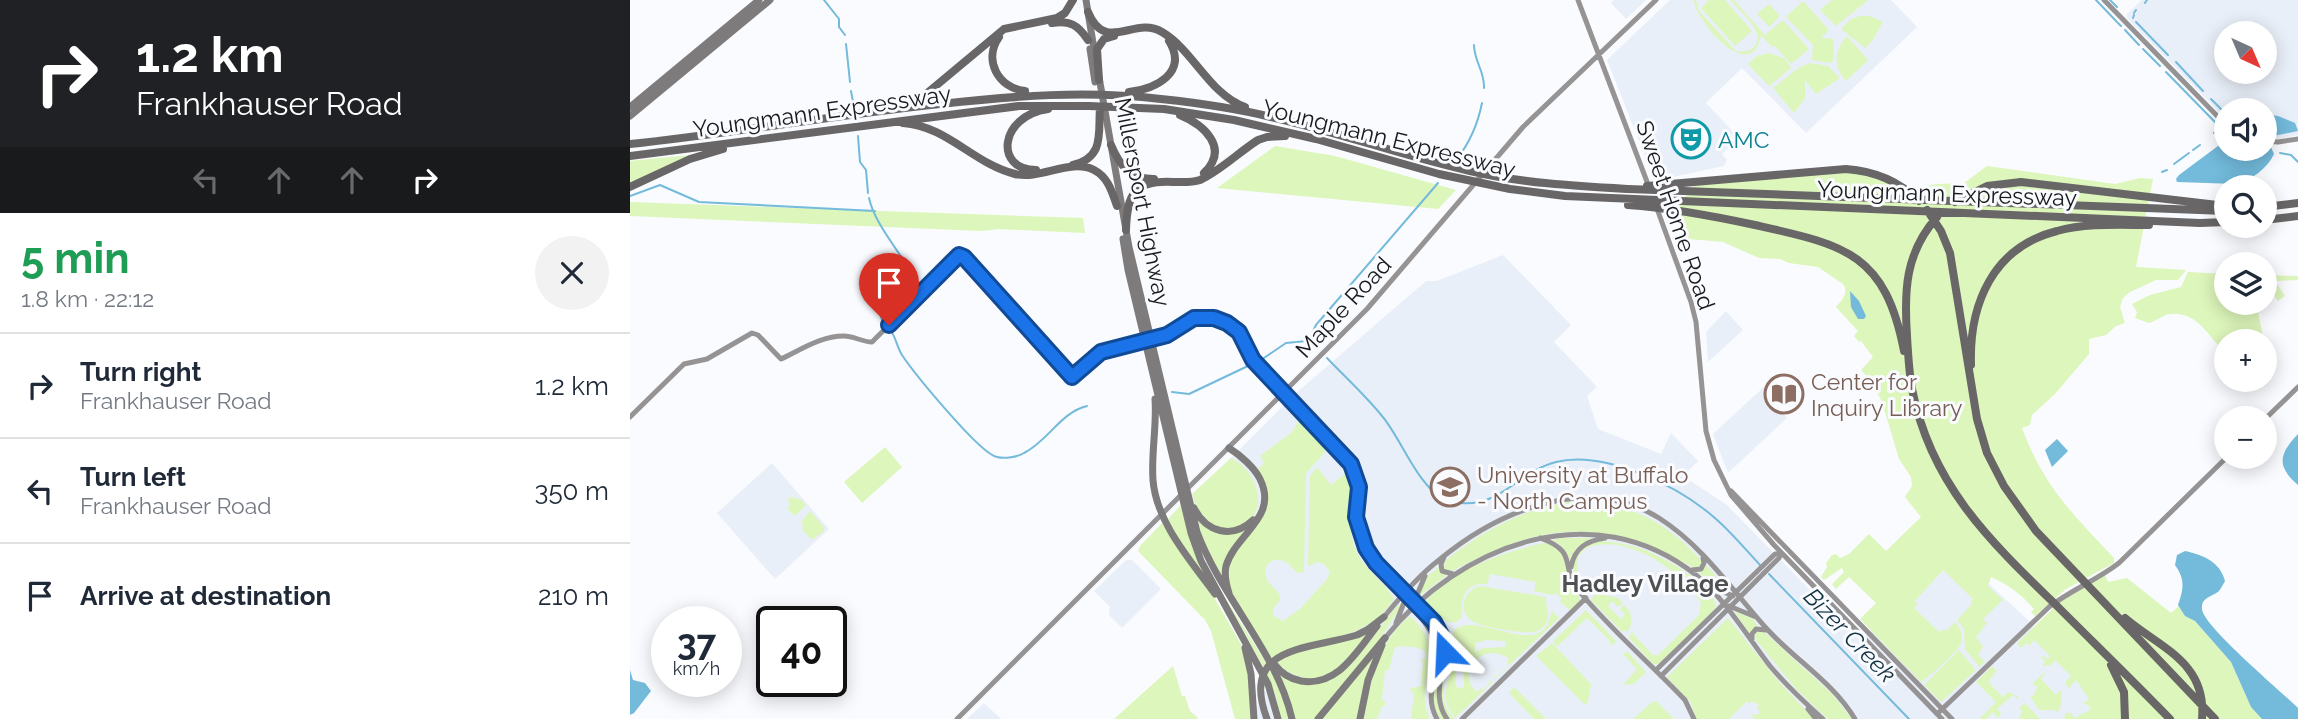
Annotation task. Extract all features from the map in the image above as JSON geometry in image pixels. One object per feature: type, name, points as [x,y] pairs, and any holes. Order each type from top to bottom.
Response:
[{"type":"highway","points":[[889,109],[920,99],[1004,29],[1057,18],[1065,13],[1073,0]]},
{"type":"highway","points":[[1088,12],[1094,24],[1104,32],[1116,33],[1143,28],[1160,31],[1231,100],[1271,117]]},
{"type":"highway","points":[[1049,93],[1017,90],[998,77],[992,66],[991,55],[997,40],[1012,30],[1060,22],[1076,25],[1088,40]]},
{"type":"highway","points":[[1099,80],[1097,49],[1104,39],[1152,31],[1168,40],[1175,59],[1172,71],[1165,80],[1143,90],[1112,94]]},
{"type":"highway","name":"Youngmann Expressway","points":[[630,144],[721,134],[889,109],[1049,93],[1112,94],[1226,107],[1472,172],[1518,180],[1613,189],[1659,188],[1933,201],[2214,208]]},
{"type":"highway","points":[[1066,105],[1030,113],[1014,125],[1008,144],[1016,164],[1033,171],[1084,161],[1098,143],[1100,108]]},
{"type":"highway","name":"Youngmann Expressway","points":[[630,156],[1019,106],[1164,109],[1234,120],[1317,139],[1468,181],[1608,203],[2214,222]]},
{"type":"highway","points":[[1111,145],[1122,167],[1145,179],[1189,179],[1202,175],[1208,170],[1214,156],[1211,137],[1194,121],[1164,109]]},
{"type":"highway","points":[[883,122],[907,123],[932,129],[1015,174],[1033,175],[1078,167],[1092,169],[1107,181],[1117,206]]},
{"type":"highway","points":[[1126,230],[1129,199],[1136,189],[1143,185],[1157,181],[1186,182],[1201,179],[1267,136],[1317,139]]},
{"type":"highway","points":[[630,187],[701,155],[780,137]]},
{"type":"highway","points":[[1659,188],[1840,169],[1870,172],[1902,187],[1929,212],[1946,242],[1953,271],[1971,386],[1983,442],[2005,489],[2032,527],[2215,719]]},
{"type":"highway","points":[[1910,374],[1906,281],[1911,258],[1925,231],[1946,208],[1965,195],[1982,187],[2027,182],[2214,206]]},
{"type":"highway","points":[[2277,205],[2298,203]]},
{"type":"highway","points":[[1666,205],[1814,238],[1850,254],[1876,277],[1891,300],[1899,326],[1923,431],[1956,498],[2000,551],[2170,719]]},
{"type":"highway","points":[[2277,218],[2298,216]]},
{"type":"highway","points":[[1971,386],[1971,340],[1977,306],[1993,275],[2022,247],[2047,234],[2075,227],[2200,223]]},
{"type":"highway","points":[[2095,593],[2138,629],[2178,656],[2197,683],[2202,698],[2202,719]]},
{"type":"highway","points":[[2102,651],[2123,688],[2124,719]]},
{"type":"main road","points":[[630,107],[759,0]]},
{"type":"main road","points":[[630,116],[770,0]]},
{"type":"main road","name":"Millersport Highway","points":[[1083,0],[1088,12],[1148,341],[1186,501],[1191,533],[1201,561],[1268,684],[1278,719]]},
{"type":"main road","name":"Millersport Highway","points":[[1083,0],[1128,270],[1182,484]]},
{"type":"main road","name":"Sweet Home Road","points":[[1578,0],[1687,290],[1696,322],[1706,431],[1714,460],[1727,486],[1739,506],[1781,553],[1940,714],[1952,719]]},
{"type":"main road","name":"Maple Road","points":[[957,719],[1367,310],[1530,119],[1656,0]]},
{"type":"main road","points":[[2104,0],[2214,113]]},
{"type":"main road","points":[[2277,142],[2298,139]]},
{"type":"main road","points":[[630,417],[684,364],[707,359],[750,334],[758,335],[780,359],[812,343],[830,338],[850,337],[872,342],[959,255],[964,257],[1072,377],[1101,352],[1171,333],[1194,318],[1221,320],[1239,332],[1253,360],[1351,464],[1359,487],[1356,528],[1362,552],[1368,561],[1434,622],[1444,644],[1444,662],[1438,694],[1440,707],[1447,719]]},
{"type":"main road","points":[[1154,381],[1156,407],[1153,484],[1180,549],[1233,620]]},
{"type":"main road","points":[[2277,407],[2298,387]]},
{"type":"main road","points":[[1186,501],[1202,521],[1213,529],[1233,531],[1253,520],[1260,505],[1259,488],[1253,476],[1229,448]]},
{"type":"main road","points":[[1229,448],[1256,473],[1265,498],[1261,514],[1226,566],[1225,579],[1234,604]]},
{"type":"main road","points":[[1940,714],[2049,607],[2068,592],[2119,563],[2215,469]]},
{"type":"main road","name":"Sweet Home Road","points":[[1727,486],[1940,714]]},
{"type":"main road","points":[[1259,644],[1283,673],[1299,680],[1321,681],[1344,667],[1384,617],[1428,569],[1478,532],[1516,513],[1551,501],[1582,498],[1625,503],[1672,527],[1702,556],[1769,631],[1839,696],[1855,719]]},
{"type":"main road","name":"Millersport Highway","points":[[1186,501],[1207,559],[1259,644],[1280,685],[1292,719]]},
{"type":"main road","points":[[1318,719],[1414,604],[1453,575],[1489,555],[1540,538],[1572,534],[1612,537],[1650,549],[1689,570],[1727,607],[1754,645],[1816,719]]},
{"type":"main road","points":[[1570,570],[1581,546],[1593,540],[1612,537]]},
{"type":"main road","points":[[1540,538],[1561,548],[1574,584],[1689,705],[1694,719]]},
{"type":"main road","points":[[1661,676],[1775,554],[1781,553]]},
{"type":"main road","points":[[1446,554],[1441,564],[1442,571],[1453,575]]},
{"type":"main road","points":[[1689,570],[1701,569],[1704,563],[1702,556]]},
{"type":"main road","points":[[1414,604],[1428,569]]},
{"type":"main road","points":[[1706,585],[1736,596]]},
{"type":"main road","points":[[1395,626],[1404,596]]},
{"type":"main road","points":[[1462,719],[1586,598]]},
{"type":"main road","points":[[1414,604],[1436,642],[1437,665],[1430,695],[1432,710],[1437,719]]},
{"type":"main road","points":[[1727,607],[1757,617]]},
{"type":"main road","points":[[1656,670],[1727,607]]},
{"type":"main road","points":[[1267,719],[1260,690],[1265,670],[1281,654],[1357,635],[1384,617]]},
{"type":"main road","points":[[1754,645],[1751,636],[1755,630],[1761,628],[1769,631]]},
{"type":"main road","points":[[1239,631],[1250,664],[1254,719]]},
{"type":"main road","points":[[1360,719],[1367,680],[1385,638]]},
{"type":"main road","points":[[1790,688],[1823,719]]},
{"type":"shaded area","points":[[1614,0],[1646,0],[1626,19],[1611,3]]},
{"type":"shaded area","points":[[1670,0],[1891,0],[1917,27],[1806,133],[1742,68],[1706,103],[1739,138],[1722,154],[1727,160],[1724,166],[1655,181],[1607,60]]},
{"type":"shaded area","points":[[2142,0],[2298,0],[2298,135],[2277,139],[2277,98],[2214,98],[2214,107],[2127,18],[2127,14]]},
{"type":"shaded area","name":"University at Buffalo - North Campus","points":[[1503,255],[1571,325],[1554,342],[1597,387],[1587,396],[1598,429],[1661,454],[1671,433],[1698,461],[1683,476],[1727,505],[1860,641],[1953,551],[2028,620],[2097,693],[2101,719],[1250,719],[1281,663],[1190,499],[1295,394],[1426,281],[1437,281]]},
{"type":"shaded area","points":[[1726,311],[1743,330],[1708,362],[1706,332]]},
{"type":"shaded area","points":[[1792,381],[1803,393],[1782,412],[1787,418],[1728,473],[1713,434],[1765,386],[1776,396]]},
{"type":"shaded area","points":[[772,463],[829,529],[775,579],[717,513]]},
{"type":"shaded area","points":[[1126,560],[1132,560],[1161,589],[1122,628],[1109,615],[1110,607],[1094,591]]},
{"type":"shaded area","points":[[984,703],[1001,719],[967,719]]},
{"type":"green space","points":[[1694,0],[1699,11],[1736,51],[1753,48],[1757,36],[1751,22],[1730,0],[1734,0],[1765,35],[1783,20],[1809,49],[1791,64],[1761,35],[1756,49],[1747,54],[1736,52],[1713,34],[1703,21]]},
{"type":"green space","points":[[1709,0],[1725,0],[1752,31],[1735,46],[1701,8]]},
{"type":"green space","points":[[1832,0],[1868,0],[1836,26],[1820,10]]},
{"type":"green space","points":[[1803,1],[1829,30],[1821,38],[1834,39],[1833,61],[1830,63],[1812,60],[1813,45],[1786,17]]},
{"type":"green space","points":[[1769,4],[1780,16],[1769,27],[1757,14]]},
{"type":"green space","points":[[1870,16],[1883,22],[1865,48],[1841,29],[1851,19]]},
{"type":"green space","points":[[1847,36],[1868,60],[1846,81],[1839,70],[1837,58]]},
{"type":"green space","points":[[1769,53],[1784,58],[1791,68],[1769,86],[1748,64],[1757,56]]},
{"type":"green space","points":[[1810,63],[1828,66],[1840,78],[1816,94],[1805,80],[1805,98],[1794,113],[1773,88],[1797,69],[1799,71],[1798,68]]},
{"type":"green space","points":[[1275,146],[1335,156],[1456,190],[1438,209],[1217,188]]},
{"type":"green space","points":[[699,154],[630,186],[630,161]]},
{"type":"green space","points":[[1987,166],[2115,184],[2140,178],[2153,179],[2136,267],[2186,270],[2178,280],[2156,280],[2123,298],[2120,307],[2125,323],[2116,326],[2106,335],[2089,339],[2089,354],[2055,394],[2032,415],[2030,425],[2022,428],[2040,467],[2060,498],[2114,558],[2114,563],[2066,589],[2035,616],[2031,612],[2034,609],[2019,594],[1991,577],[1988,586],[2003,600],[1983,619],[1987,623],[1976,637],[1983,647],[1978,655],[1985,662],[1979,667],[1965,649],[1964,629],[1957,620],[1972,604],[1973,599],[1943,570],[1915,601],[1918,604],[1914,608],[1939,632],[1943,629],[1946,631],[1955,622],[1962,640],[1949,658],[1921,682],[1860,619],[1876,603],[1849,577],[1836,589],[1832,584],[1844,572],[1842,568],[1824,580],[1821,577],[1832,555],[1836,554],[1840,558],[1849,554],[1869,534],[1886,551],[1921,517],[1905,497],[1912,486],[1911,477],[1899,459],[1882,402],[1872,382],[1861,370],[1873,357],[1854,336],[1858,331],[1836,307],[1845,294],[1843,284],[1818,267],[1780,259],[1759,258],[1723,242],[1689,239],[1680,223],[1678,211],[1694,186],[1693,182],[1858,170],[1907,190],[1937,184],[1964,183]]},
{"type":"green space","points":[[630,202],[1083,218],[1085,233],[630,216]]},
{"type":"green space","points":[[2188,272],[2214,273],[2214,315],[2259,315],[2261,329],[2214,329],[2214,340],[2200,324],[2187,316],[2170,314],[2149,323],[2135,318],[2137,312],[2132,304],[2150,295],[2181,287]]},
{"type":"green space","points":[[2277,275],[2298,276],[2298,280],[2277,281]]},
{"type":"green space","points":[[2277,284],[2285,296],[2277,300]]},
{"type":"green space","points":[[1300,419],[1328,449],[1306,473],[1304,572],[1297,573],[1288,563],[1279,560],[1274,560],[1266,568],[1268,581],[1280,595],[1280,600],[1273,609],[1274,616],[1283,621],[1300,609],[1328,578],[1330,572],[1324,564],[1317,562],[1308,565],[1310,476],[1317,467],[1331,485],[1347,472],[1351,489],[1351,533],[1356,551],[1394,599],[1376,619],[1354,632],[1287,651],[1272,659],[1234,596],[1228,573],[1234,554],[1266,507],[1257,470],[1264,463],[1260,456],[1291,433]]},
{"type":"green space","points":[[885,447],[902,467],[862,503],[844,482]]},
{"type":"green space","points":[[1231,458],[1248,472],[1254,482],[1258,503],[1249,521],[1238,528],[1216,528],[1198,511],[1192,494]]},
{"type":"green space","points":[[790,497],[800,499],[806,505],[795,516],[787,509],[790,506]]},
{"type":"green space","points":[[1568,502],[1607,504],[1642,515],[1673,534],[1702,564],[1699,568],[1694,568],[1661,551],[1630,540],[1601,533],[1572,532],[1544,535],[1515,543],[1452,571],[1444,569],[1445,561],[1488,531],[1534,510]]},
{"type":"green space","points":[[1181,505],[1207,579],[1181,547],[1168,519]]},
{"type":"green space","points":[[810,511],[824,527],[824,531],[812,540],[803,531],[802,521]]},
{"type":"green space","points":[[1197,518],[1215,532],[1251,525],[1228,557],[1222,580],[1203,541]]},
{"type":"green space","points":[[1162,523],[1214,597],[1246,654],[1252,719],[1235,719],[1211,631],[1205,620],[1138,551]]},
{"type":"green space","points":[[1592,538],[1578,547],[1570,561],[1562,546],[1552,540]]},
{"type":"green space","points":[[1601,541],[1620,543],[1659,557],[1695,579],[1705,588],[1716,605],[1659,664],[1653,664],[1629,636],[1634,631],[1633,634],[1653,655],[1658,655],[1699,615],[1701,603],[1693,591],[1670,569],[1642,553],[1612,544],[1589,547],[1579,557],[1579,577],[1588,590],[1591,590],[1588,593],[1583,592],[1574,575],[1576,557],[1586,545]]},
{"type":"green space","points":[[1544,543],[1558,549],[1563,556],[1580,597],[1570,610],[1560,602],[1562,599],[1556,593],[1552,595],[1534,591],[1536,582],[1490,574],[1487,584],[1474,586],[1466,593],[1462,604],[1462,617],[1457,621],[1447,621],[1425,602],[1436,590],[1464,571],[1512,551]]},
{"type":"green space","points":[[1706,565],[1727,591],[1711,584],[1699,572]]},
{"type":"green space","points":[[1439,567],[1446,576],[1419,596],[1425,578]]},
{"type":"green space","points":[[2105,575],[2108,582],[2127,578],[2171,613],[2179,606],[2185,616],[2195,621],[2231,662],[2251,707],[2262,719],[2064,718],[2066,712],[2071,713],[2074,718],[2091,710],[2083,703],[2089,699],[2076,680],[2069,688],[2066,685],[2071,676],[2055,660],[2051,666],[2042,666],[2045,661],[2041,657],[2047,659],[2050,656],[2034,640],[2030,646],[2027,643],[2021,648],[2017,643],[2062,600]]},
{"type":"green space","points":[[1480,586],[1546,597],[1546,623],[1539,630],[1528,632],[1494,628],[1474,622],[1465,613],[1464,602],[1469,592]]},
{"type":"green space","points":[[1220,590],[1267,664],[1264,668]]},
{"type":"green space","points":[[1594,595],[1618,598],[1623,603],[1618,607],[1612,601],[1608,606],[1621,619],[1625,614],[1620,609],[1624,605],[1630,612],[1627,632],[1622,632],[1591,600]]},
{"type":"green space","points":[[1401,604],[1378,642],[1316,719],[1295,719],[1278,672],[1285,677],[1329,681],[1356,658]]},
{"type":"green space","points":[[1424,605],[1437,615],[1450,642],[1444,699],[1454,719],[1449,719],[1442,700],[1447,653],[1445,637]]},
{"type":"green space","points":[[1586,610],[1617,642],[1610,645],[1610,641],[1587,618],[1557,647],[1553,641]]},
{"type":"green space","points":[[1421,611],[1434,628],[1440,642],[1442,655],[1437,692],[1438,705],[1444,719],[1439,719],[1434,703],[1433,685],[1439,650],[1437,639],[1419,612]]},
{"type":"green space","points":[[1552,611],[1559,618],[1495,679],[1494,676],[1509,665],[1509,659],[1490,653],[1475,661],[1469,676],[1477,692],[1490,683],[1489,680],[1493,682],[1455,718],[1447,705],[1445,694],[1453,660],[1451,638],[1455,629],[1465,625],[1477,625],[1515,634],[1538,633],[1546,627]],"holes":[[[1487,640],[1505,641],[1506,647],[1483,648],[1475,652],[1475,643]],[[1459,658],[1470,658],[1464,666],[1464,687],[1457,688],[1457,665]]]},
{"type":"green space","points":[[1734,611],[1752,618],[1758,626],[1750,634]]},
{"type":"green space","points":[[1410,616],[1430,644],[1425,704],[1430,719],[1411,719],[1414,694],[1409,689],[1421,686],[1421,660],[1425,659],[1426,652],[1416,648],[1395,647],[1389,670],[1385,670],[1382,700],[1385,701],[1385,706],[1382,706],[1377,719],[1363,719],[1373,676],[1383,650],[1390,637]]},
{"type":"green space","points":[[1728,618],[1778,681],[1814,719],[1755,719],[1751,714],[1758,715],[1759,705],[1747,701],[1729,719],[1696,719],[1691,703],[1667,677]]},
{"type":"green space","points":[[1370,631],[1339,666],[1317,678],[1305,678],[1290,673],[1274,662],[1285,655]]},
{"type":"green space","points":[[1763,631],[1832,694],[1852,719],[1828,719],[1797,690],[1756,640],[1756,632]]},
{"type":"green space","points":[[1552,643],[1591,684],[1585,705],[1536,656]]},
{"type":"green space","points":[[1959,650],[1976,670],[1941,702],[1924,685]]},
{"type":"green space","points":[[1627,651],[1646,672],[1634,684],[1623,685],[1637,669],[1623,654]]},
{"type":"green space","points":[[1376,652],[1367,672],[1358,719],[1321,719]]},
{"type":"green space","points":[[1173,666],[1182,696],[1185,696],[1190,711],[1197,719],[1114,719]]},
{"type":"green space","points":[[1992,666],[1997,671],[1988,682],[2003,697],[2008,692],[2019,697],[2017,699],[2013,695],[1997,709],[2001,714],[1998,718],[1992,712],[1987,719],[1979,719],[1996,702],[1976,682]]},
{"type":"green space","points":[[1269,668],[1279,686],[1290,719],[1280,719],[1276,697],[1266,673]]},
{"type":"green space","points":[[2044,673],[2041,679],[2056,695],[2061,690],[2062,692],[2060,709],[2056,713],[2055,710],[2039,710],[2030,696],[2033,696],[2038,687],[2032,684]]},
{"type":"green space","points":[[1513,688],[1546,719],[1534,719],[1509,693]]},
{"type":"green space","points":[[1656,701],[1674,719],[1633,719],[1652,702]]},
{"type":"green space","points":[[2025,703],[2040,719],[2019,719],[2022,711],[2019,708]]},
{"type":"water","points":[[2277,116],[2295,123],[2298,131],[2277,135]]},
{"type":"water","points":[[2214,149],[2214,161],[2269,161],[2255,175],[2214,175],[2214,183],[2177,182],[2179,175]]},
{"type":"water","points":[[1850,291],[1859,301],[1866,316],[1864,319],[1858,319],[1851,307]]},
{"type":"water","points":[[2298,434],[2298,485],[2286,472],[2283,460],[2287,448]]},
{"type":"water","points":[[2057,439],[2068,451],[2052,467],[2045,450]]},
{"type":"water","points":[[2185,551],[2210,560],[2223,574],[2225,581],[2219,591],[2203,602],[2202,609],[2206,617],[2229,644],[2298,708],[2298,719],[2262,719],[2251,707],[2231,662],[2195,621],[2185,616],[2178,605],[2182,584],[2181,575],[2175,565],[2177,555]]},
{"type":"water","points":[[630,670],[633,680],[645,683],[651,691],[630,715]]},
{"type":"waterway","points":[[824,0],[839,19],[839,27],[845,35]]},
{"type":"waterway","points":[[2096,0],[2117,22]]},
{"type":"waterway","points":[[2110,0],[2117,7]]},
{"type":"waterway","points":[[2136,22],[2168,55]]},
{"type":"waterway","points":[[2118,23],[2121,26]]},
{"type":"waterway","points":[[2125,30],[2139,45]]},
{"type":"waterway","points":[[846,44],[850,82]]},
{"type":"waterway","points":[[1474,45],[1484,88]]},
{"type":"waterway","points":[[2143,49],[2160,66]]},
{"type":"waterway","points":[[2176,62],[2203,91]]},
{"type":"waterway","points":[[2166,72],[2214,121]]},
{"type":"waterway","points":[[851,91],[854,107]]},
{"type":"waterway","points":[[2211,99],[2214,102]]},
{"type":"waterway","points":[[1456,160],[1472,133],[1482,103]]},
{"type":"waterway","points":[[858,136],[860,162],[866,170],[868,193]]},
{"type":"waterway","points":[[2193,150],[2200,145]]},
{"type":"waterway","points":[[2174,164],[2189,153]]},
{"type":"waterway","points":[[2280,153],[2291,155],[2298,162]]},
{"type":"waterway","points":[[2162,172],[2167,170]]},
{"type":"waterway","points":[[1318,349],[1309,340],[1316,325],[1438,183]]},
{"type":"waterway","points":[[630,196],[660,185],[699,202],[875,211]]},
{"type":"waterway","points":[[869,198],[880,224],[908,267],[905,275],[878,306],[883,324]]},
{"type":"waterway","points":[[891,331],[902,355],[933,394],[977,442],[997,457],[1018,456],[1033,448],[1062,420],[1087,406]]},
{"type":"waterway","points":[[1261,360],[1286,343],[1307,341]]},
{"type":"waterway","points":[[1327,358],[1382,416],[1426,484],[1435,494],[1447,501],[1475,503],[1487,500],[1531,473],[1556,462],[1596,461],[1640,474],[1682,494],[1716,519],[1760,565]]},
{"type":"waterway","points":[[1172,392],[1189,394],[1250,365]]},
{"type":"waterway","name":"Bizer Creek","points":[[1769,574],[1909,719]]},
{"type":"place","name":"AMC","points":[[1691,139]]},
{"type":"place","name":"Center for Inquiry Library","points":[[1784,394]]},
{"type":"place","name":"University at Buffalo - North Campus","points":[[1450,487]]},
{"type":"district","name":"Hadley Village","points":[[1645,583]]},
{"type":"route","points":[[889,325],[959,255],[964,257],[1072,377],[1101,352],[1167,335],[1194,318],[1214,318],[1227,323],[1239,332],[1253,360],[1347,457],[1358,481],[1356,517],[1366,548],[1376,563],[1434,622],[1445,652]]}]
